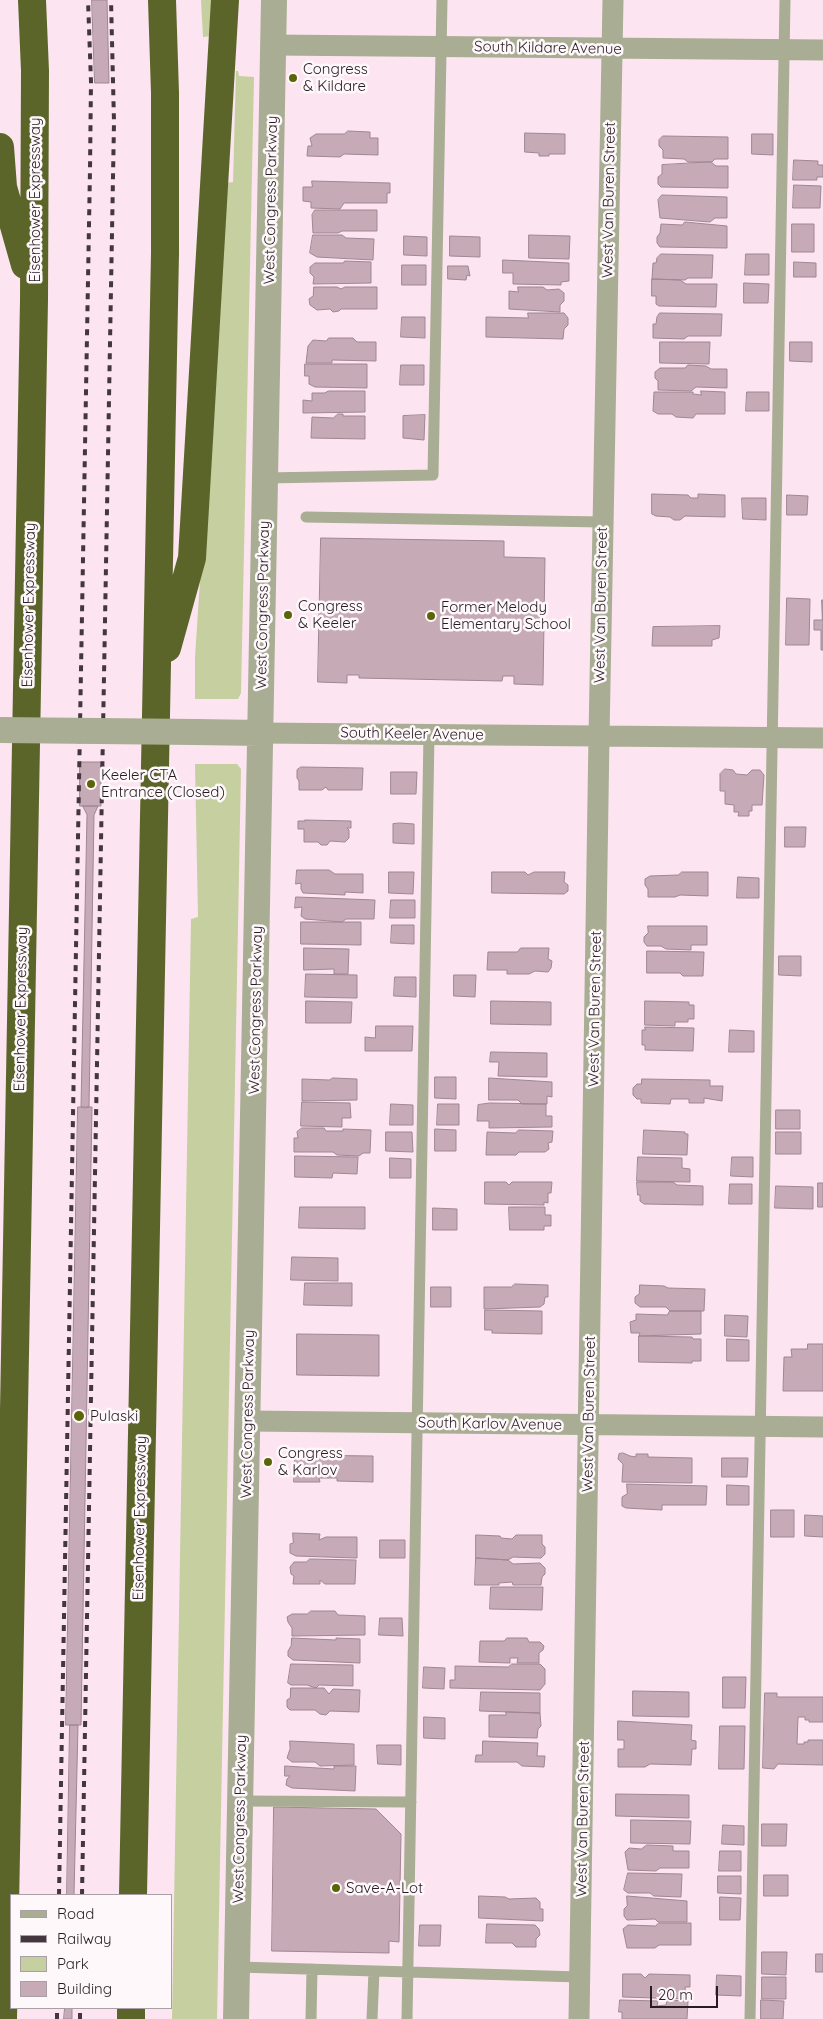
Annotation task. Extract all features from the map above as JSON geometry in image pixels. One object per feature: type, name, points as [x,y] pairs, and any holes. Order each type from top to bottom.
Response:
[{"type":"highway","name":"Eisenhower Expressway","points":[[3,2019],[34,300],[35,71],[32,0]]},
{"type":"highway","name":"Eisenhower Expressway","points":[[133,1894],[165,253],[165,93],[162,0]]},
{"type":"highway","points":[[156,686],[192,558],[225,0]]},
{"type":"highway","points":[[0,148],[4,187],[34,300]]},
{"type":"street","name":"West Congress Parkway","points":[[236,2019],[274,0]]},
{"type":"street","name":"West Van Buren Street","points":[[580,2019],[599,736],[613,0]]},
{"type":"street","name":"South Kildare Avenue","points":[[274,45],[823,50]]},
{"type":"street","name":"South Keeler Avenue","points":[[0,730],[823,738]]},
{"type":"street","name":"South Karlov Avenue","points":[[248,1422],[823,1427]]},
{"type":"lane","points":[[265,478],[433,475],[442,0]]},
{"type":"lane","points":[[750,2019],[785,0]]},
{"type":"lane","points":[[306,517],[603,522]]},
{"type":"lane","points":[[407,2019],[429,734]]},
{"type":"lane","points":[[241,1801],[411,1802]]},
{"type":"lane","points":[[238,1967],[580,1977]]},
{"type":"lane","points":[[311,2019],[312,1969]]},
{"type":"lane","points":[[372,2019],[374,1971]]},
{"type":"green space","points":[[201,0],[215,0],[213,36],[203,37]]},
{"type":"green space","points":[[236,71],[238,71],[239,76],[254,77],[241,693],[238,699],[195,699],[195,657],[226,183],[233,182]]},
{"type":"green space","points":[[195,764],[237,764],[241,769],[217,2019],[172,2019],[191,919],[198,917]]},
{"type":"building","points":[[92,0],[107,0],[109,83],[95,83]]},
{"type":"building","points":[[348,131],[370,132],[370,138],[378,138],[378,155],[307,156],[308,146],[312,146],[310,138],[316,134],[344,134]]},
{"type":"building","points":[[525,133],[565,134],[565,154],[539,156],[539,153],[525,152]]},
{"type":"building","points":[[752,134],[773,134],[773,155],[752,154]]},
{"type":"building","points":[[663,136],[728,137],[728,159],[715,159],[712,162],[688,162],[684,159],[663,158],[663,150],[659,146],[659,140]]},
{"type":"building","points":[[794,160],[818,161],[818,165],[823,165],[823,177],[817,177],[817,180],[793,180]]},
{"type":"building","points":[[711,162],[716,166],[728,166],[728,188],[661,187],[658,184],[658,177],[662,174],[662,165]]},
{"type":"building","points":[[312,181],[390,183],[390,193],[387,193],[387,203],[344,203],[340,209],[311,208],[311,202],[303,201],[303,187],[312,187]]},
{"type":"building","points":[[794,185],[821,186],[820,208],[793,208]]},
{"type":"building","points":[[662,195],[727,197],[727,218],[715,218],[710,222],[660,218],[658,200]]},
{"type":"building","points":[[315,210],[377,210],[377,231],[313,233],[312,215]]},
{"type":"building","points":[[685,222],[727,226],[727,248],[660,247],[657,243],[657,237],[660,233],[661,224],[682,225]]},
{"type":"building","points":[[792,224],[814,224],[814,252],[792,252]]},
{"type":"building","points":[[313,235],[342,235],[346,238],[374,239],[373,260],[317,257],[310,253]]},
{"type":"building","points":[[529,235],[570,236],[569,259],[529,258]]},
{"type":"building","points":[[404,236],[427,237],[427,256],[404,255]]},
{"type":"building","points":[[450,236],[480,237],[480,257],[450,256]]},
{"type":"building","points":[[661,254],[713,255],[712,278],[688,278],[685,280],[652,279],[653,263],[656,263],[657,258]]},
{"type":"building","points":[[746,254],[769,254],[769,275],[745,275]]},
{"type":"building","points":[[503,260],[569,263],[569,281],[561,282],[561,285],[513,284],[513,273],[503,273]]},
{"type":"building","points":[[345,261],[371,262],[371,283],[313,284],[314,277],[310,273],[310,267],[315,263],[343,263]]},
{"type":"building","points":[[794,262],[816,263],[816,277],[794,277]]},
{"type":"building","points":[[402,265],[426,265],[426,285],[402,285]]},
{"type":"building","points":[[448,266],[468,266],[470,276],[467,275],[466,280],[448,279]]},
{"type":"building","points":[[652,279],[680,280],[686,284],[717,284],[716,307],[659,306],[656,304],[656,296],[652,296]]},
{"type":"building","points":[[744,283],[769,284],[768,303],[744,303]]},
{"type":"building","points":[[314,287],[337,287],[341,289],[345,287],[377,287],[377,309],[341,309],[333,312],[330,309],[317,310],[310,305],[309,299],[313,296]]},
{"type":"building","points":[[518,287],[543,287],[547,290],[559,289],[564,293],[564,301],[560,305],[560,312],[509,309],[509,291],[518,292]]},
{"type":"building","points":[[528,313],[564,313],[568,318],[568,325],[564,329],[563,339],[486,337],[486,317],[528,318]]},
{"type":"building","points":[[660,313],[722,314],[721,336],[688,336],[684,339],[653,338],[653,324],[656,324]]},
{"type":"building","points":[[402,317],[425,317],[425,338],[401,337]]},
{"type":"building","points":[[329,338],[353,338],[357,342],[376,342],[376,361],[332,360],[332,363],[306,363],[308,346],[313,340],[326,341]]},
{"type":"building","points":[[660,342],[710,342],[709,364],[660,363]]},
{"type":"building","points":[[790,342],[812,342],[812,362],[790,361]]},
{"type":"building","points":[[305,364],[367,364],[367,388],[315,387],[309,384],[309,376],[305,376]]},
{"type":"building","points":[[401,365],[424,365],[424,385],[400,385]]},
{"type":"building","points":[[688,365],[706,366],[711,369],[727,369],[727,388],[696,387],[691,391],[658,390],[655,372],[660,368],[685,368]]},
{"type":"building","points":[[365,391],[365,412],[303,413],[303,400],[312,401],[312,393]]},
{"type":"building","points":[[701,391],[725,392],[725,414],[696,414],[693,418],[676,417],[672,414],[658,414],[653,411],[654,392],[693,392],[693,394],[701,395]]},
{"type":"building","points":[[747,392],[769,392],[769,411],[746,411]]},
{"type":"building","points":[[338,414],[343,414],[343,416],[365,416],[365,439],[311,438],[312,417],[333,418]]},
{"type":"building","points":[[425,415],[424,440],[403,438],[403,416]]},
{"type":"building","points":[[652,494],[688,495],[691,498],[698,498],[698,494],[725,495],[725,517],[685,516],[680,520],[674,520],[670,517],[656,516],[652,514]]},
{"type":"building","points":[[787,495],[808,496],[807,515],[787,515]]},
{"type":"building","points":[[742,498],[766,498],[766,520],[743,519]]},
{"type":"building","name":"Former Melody Elementary School","points":[[321,538],[504,541],[504,557],[545,558],[543,685],[514,684],[514,676],[503,676],[502,681],[359,678],[359,675],[347,675],[347,683],[318,682]]},
{"type":"building","points":[[787,598],[810,599],[809,645],[786,645]]},
{"type":"building","points":[[822,600],[823,650],[821,650],[821,630],[814,630],[814,620],[822,620]]},
{"type":"building","points":[[720,626],[719,638],[712,640],[712,646],[652,646],[653,627]]},
{"type":"building","name":"Keeler CTA Entrance (Closed)","points":[[80,762],[101,762],[101,806],[80,806]]},
{"type":"building","points":[[301,767],[363,768],[362,790],[328,790],[326,787],[322,790],[299,790],[297,770]]},
{"type":"building","points":[[725,769],[733,770],[736,774],[747,775],[752,770],[760,770],[764,775],[762,805],[752,805],[752,811],[749,811],[749,816],[738,816],[739,812],[734,812],[734,805],[725,804],[725,791],[720,791],[720,774]]},
{"type":"building","points":[[391,772],[417,772],[416,794],[391,794]]},
{"type":"building","points":[[83,806],[98,806],[94,815],[89,1107],[85,1108],[81,1107],[87,815]]},
{"type":"building","points":[[298,821],[351,821],[351,828],[347,828],[349,830],[349,838],[345,842],[330,841],[327,845],[321,845],[318,842],[304,842],[304,829],[298,829]]},
{"type":"building","points":[[393,824],[414,824],[414,844],[393,843]]},
{"type":"building","points":[[785,827],[806,827],[805,847],[785,847]]},
{"type":"building","points":[[297,870],[329,870],[335,874],[363,874],[363,893],[345,892],[345,895],[303,893],[301,883],[296,884]]},
{"type":"building","points":[[389,872],[414,872],[413,894],[389,893]]},
{"type":"building","points":[[492,872],[525,872],[528,875],[534,872],[565,872],[564,882],[568,885],[568,891],[564,894],[492,893]]},
{"type":"building","points":[[682,872],[708,872],[708,896],[648,897],[645,879],[650,876],[678,875]]},
{"type":"building","points":[[738,877],[759,878],[759,898],[737,898]]},
{"type":"building","points":[[296,897],[375,900],[374,919],[346,919],[342,922],[305,919],[301,916],[302,907],[295,908]]},
{"type":"building","points":[[391,900],[415,900],[415,918],[390,918]]},
{"type":"building","points":[[301,922],[361,922],[361,945],[301,944]]},
{"type":"building","points":[[392,925],[414,925],[414,944],[391,943]]},
{"type":"building","points":[[648,926],[707,926],[707,945],[691,945],[691,950],[647,946],[644,942],[644,937],[648,933]]},
{"type":"building","points":[[304,948],[349,949],[348,974],[334,974],[334,969],[304,970]]},
{"type":"building","points":[[521,948],[549,948],[548,959],[552,961],[548,972],[535,971],[529,974],[507,974],[507,970],[487,970],[488,952],[517,952]]},
{"type":"building","points":[[647,951],[704,952],[703,976],[683,976],[680,973],[647,973]]},
{"type":"building","points":[[779,956],[801,956],[801,976],[779,975]]},
{"type":"building","points":[[306,974],[357,975],[357,998],[305,997]]},
{"type":"building","points":[[454,975],[476,975],[475,997],[454,996]]},
{"type":"building","points":[[395,977],[416,977],[416,997],[394,996]]},
{"type":"building","points":[[306,1001],[352,1002],[351,1023],[306,1023]]},
{"type":"building","points":[[491,1001],[551,1002],[551,1025],[491,1024]]},
{"type":"building","points":[[645,1001],[689,1002],[689,1005],[694,1005],[694,1019],[688,1019],[688,1022],[675,1022],[675,1026],[645,1025]]},
{"type":"building","points":[[376,1026],[413,1026],[412,1051],[365,1051],[365,1037],[375,1038]]},
{"type":"building","points":[[645,1027],[694,1028],[693,1051],[645,1050],[645,1045],[642,1045],[642,1030],[645,1030]]},
{"type":"building","points":[[730,1030],[754,1031],[754,1052],[729,1052]]},
{"type":"building","points":[[491,1052],[547,1053],[547,1077],[498,1076],[499,1062],[490,1062]]},
{"type":"building","points":[[435,1077],[456,1077],[456,1099],[435,1098]]},
{"type":"building","points":[[333,1078],[357,1079],[357,1100],[302,1101],[302,1079],[329,1080]]},
{"type":"building","points":[[489,1078],[552,1082],[552,1097],[547,1096],[547,1104],[522,1104],[518,1100],[489,1100]]},
{"type":"building","points":[[642,1079],[710,1080],[710,1086],[723,1086],[722,1101],[704,1098],[704,1103],[689,1103],[689,1099],[671,1099],[670,1104],[641,1103],[641,1099],[637,1099],[633,1095],[633,1088],[637,1084],[641,1084]]},
{"type":"building","points":[[302,1102],[350,1103],[351,1118],[342,1118],[342,1127],[301,1126]]},
{"type":"building","points":[[490,1103],[546,1104],[546,1116],[552,1116],[552,1127],[489,1128],[489,1121],[477,1121],[478,1105]]},
{"type":"building","points":[[391,1104],[413,1105],[413,1125],[390,1125]]},
{"type":"building","points":[[438,1104],[459,1104],[459,1125],[437,1125]]},
{"type":"building","points":[[78,1107],[92,1107],[81,1725],[66,1725]]},
{"type":"building","points":[[776,1110],[800,1110],[800,1129],[776,1129]]},
{"type":"building","points":[[302,1128],[324,1128],[326,1131],[343,1131],[343,1129],[371,1130],[370,1153],[363,1153],[359,1156],[337,1155],[333,1152],[294,1152],[294,1138],[298,1138],[297,1132]]},
{"type":"building","points":[[435,1129],[456,1130],[456,1151],[435,1151]]},
{"type":"building","points":[[519,1130],[553,1131],[552,1142],[548,1143],[549,1149],[545,1152],[519,1152],[516,1155],[486,1155],[487,1132],[515,1133]]},
{"type":"building","points":[[644,1130],[685,1132],[685,1134],[688,1134],[687,1155],[643,1154]]},
{"type":"building","points":[[386,1132],[412,1132],[413,1152],[386,1151]]},
{"type":"building","points":[[776,1132],[801,1132],[801,1154],[776,1154]]},
{"type":"building","points":[[295,1156],[358,1157],[357,1174],[333,1173],[332,1178],[295,1177]]},
{"type":"building","points":[[638,1157],[682,1158],[682,1168],[690,1169],[690,1182],[637,1181]]},
{"type":"building","points":[[732,1157],[753,1157],[753,1177],[731,1176]]},
{"type":"building","points":[[390,1158],[411,1159],[411,1178],[390,1178]]},
{"type":"building","points":[[485,1182],[506,1182],[509,1185],[512,1182],[552,1182],[551,1193],[548,1193],[548,1203],[544,1202],[544,1205],[485,1204]]},
{"type":"building","points":[[637,1182],[673,1182],[677,1185],[703,1186],[703,1205],[644,1204],[640,1201],[640,1195],[638,1195]]},
{"type":"building","points":[[818,1183],[823,1183],[823,1207],[818,1207]]},
{"type":"building","points":[[730,1184],[752,1184],[752,1204],[729,1204]]},
{"type":"building","points":[[776,1186],[813,1187],[813,1209],[775,1208]]},
{"type":"building","points":[[300,1207],[365,1207],[365,1229],[299,1228]]},
{"type":"building","points":[[509,1207],[545,1207],[545,1215],[551,1215],[551,1226],[544,1226],[544,1230],[510,1230]]},
{"type":"building","points":[[433,1208],[457,1209],[457,1230],[433,1230]]},
{"type":"building","points":[[292,1257],[338,1258],[338,1281],[291,1280]]},
{"type":"building","points":[[305,1283],[352,1283],[352,1306],[304,1305]]},
{"type":"building","points":[[515,1284],[548,1285],[548,1297],[545,1297],[544,1304],[540,1307],[484,1309],[484,1287],[511,1287]]},
{"type":"building","points":[[640,1285],[705,1289],[704,1311],[670,1311],[666,1307],[640,1307],[635,1303],[635,1297],[639,1294]]},
{"type":"building","points":[[431,1287],[451,1287],[451,1307],[431,1307]]},
{"type":"building","points":[[485,1310],[542,1311],[542,1334],[492,1333],[492,1330],[485,1330]]},
{"type":"building","points":[[670,1311],[701,1311],[701,1334],[639,1336],[640,1333],[631,1333],[630,1322],[636,1320],[636,1314],[667,1315]]},
{"type":"building","points":[[725,1315],[748,1316],[747,1337],[725,1336]]},
{"type":"building","points":[[297,1334],[379,1335],[379,1376],[297,1375]]},
{"type":"building","points":[[639,1336],[692,1337],[693,1339],[701,1339],[701,1361],[692,1361],[692,1363],[639,1362]]},
{"type":"building","points":[[727,1339],[749,1340],[749,1361],[727,1361]]},
{"type":"building","points":[[808,1344],[823,1344],[823,1391],[783,1391],[784,1357],[792,1357],[791,1349],[807,1349]]},
{"type":"building","points":[[623,1453],[636,1457],[636,1454],[648,1454],[648,1457],[692,1458],[692,1483],[622,1482],[623,1464],[618,1459],[619,1454]]},
{"type":"building","points":[[295,1455],[373,1456],[373,1482],[337,1481],[337,1478],[319,1478],[320,1482],[294,1482]]},
{"type":"building","points":[[722,1458],[748,1458],[747,1477],[722,1477]]},
{"type":"building","points":[[627,1484],[707,1486],[706,1505],[662,1505],[662,1510],[626,1508],[622,1506],[622,1497],[627,1494]]},
{"type":"building","points":[[727,1485],[749,1486],[749,1505],[727,1505]]},
{"type":"building","points":[[771,1510],[794,1510],[794,1537],[771,1537]]},
{"type":"building","points":[[805,1515],[823,1516],[823,1537],[805,1536]]},
{"type":"building","points":[[293,1533],[320,1534],[319,1540],[326,1537],[357,1537],[357,1558],[296,1556],[290,1553]]},
{"type":"building","points":[[476,1535],[500,1536],[501,1538],[512,1539],[516,1535],[542,1535],[545,1554],[541,1558],[513,1557],[508,1560],[476,1558]]},
{"type":"building","points":[[380,1540],[405,1540],[405,1558],[380,1558]]},
{"type":"building","points":[[476,1558],[508,1560],[513,1564],[540,1563],[545,1568],[545,1574],[542,1577],[541,1585],[513,1585],[512,1582],[499,1583],[499,1585],[475,1585]]},
{"type":"building","points":[[310,1559],[356,1560],[355,1584],[325,1584],[320,1580],[320,1584],[293,1584],[294,1576],[291,1574],[290,1567],[294,1562],[306,1562]]},
{"type":"building","points":[[491,1587],[543,1587],[542,1610],[490,1609]]},
{"type":"building","points":[[311,1611],[335,1611],[338,1615],[365,1616],[365,1635],[292,1636],[292,1628],[287,1617],[292,1614],[307,1614]]},
{"type":"building","points":[[380,1618],[402,1618],[403,1636],[379,1635]]},
{"type":"building","points":[[292,1638],[360,1639],[360,1663],[293,1660],[288,1656]]},
{"type":"building","points":[[507,1638],[527,1638],[529,1642],[540,1642],[544,1646],[543,1650],[539,1653],[539,1663],[517,1663],[518,1658],[510,1658],[510,1663],[479,1662],[480,1641],[504,1641]]},
{"type":"building","points":[[291,1664],[353,1665],[353,1686],[319,1685],[316,1688],[307,1685],[291,1685],[288,1683]]},
{"type":"building","points":[[512,1664],[540,1664],[545,1669],[545,1684],[540,1690],[450,1688],[450,1680],[455,1680],[455,1666],[508,1667]]},
{"type":"building","points":[[424,1667],[445,1668],[444,1689],[423,1688]]},
{"type":"building","points":[[723,1677],[746,1677],[745,1708],[723,1708]]},
{"type":"building","points":[[291,1688],[324,1688],[329,1694],[333,1689],[360,1690],[359,1712],[330,1711],[326,1715],[320,1714],[315,1710],[290,1710],[287,1707],[287,1700],[290,1698]]},
{"type":"building","points":[[633,1691],[689,1692],[689,1717],[633,1716]]},
{"type":"building","points":[[481,1692],[540,1693],[540,1713],[480,1711]]},
{"type":"building","points":[[765,1693],[777,1693],[777,1697],[823,1697],[823,1722],[809,1722],[809,1720],[805,1720],[805,1717],[798,1717],[797,1744],[804,1744],[808,1740],[823,1740],[823,1765],[778,1764],[774,1769],[763,1768]]},
{"type":"building","points":[[506,1712],[540,1713],[541,1726],[538,1729],[537,1738],[489,1737],[489,1715],[506,1715]]},
{"type":"building","points":[[424,1717],[445,1718],[445,1739],[424,1738]]},
{"type":"building","points":[[618,1721],[692,1725],[691,1740],[696,1741],[696,1749],[692,1749],[691,1765],[650,1764],[645,1767],[618,1767],[618,1749],[624,1749],[624,1740],[618,1740]]},
{"type":"building","points":[[70,1725],[78,1725],[74,1894],[67,1894]]},
{"type":"building","points":[[720,1726],[745,1726],[744,1769],[719,1769]]},
{"type":"building","points":[[290,1741],[354,1744],[354,1765],[320,1766],[315,1762],[292,1762],[287,1758]]},
{"type":"building","points":[[483,1741],[538,1743],[537,1756],[545,1756],[544,1767],[522,1766],[517,1762],[475,1762],[476,1755],[482,1755]]},
{"type":"building","points":[[377,1745],[401,1745],[401,1765],[378,1764]]},
{"type":"building","points":[[285,1766],[334,1769],[334,1766],[356,1766],[355,1791],[292,1788],[286,1785],[287,1779],[290,1776],[285,1776]]},
{"type":"building","points":[[616,1794],[689,1795],[689,1818],[616,1816]]},
{"type":"building","name":"Save-A-Lot","points":[[274,1807],[376,1809],[401,1834],[399,1942],[389,1941],[389,1953],[272,1951]]},
{"type":"building","points":[[631,1820],[691,1821],[690,1844],[631,1843]]},
{"type":"building","points":[[762,1824],[787,1824],[786,1846],[762,1846]]},
{"type":"building","points":[[723,1825],[744,1826],[744,1845],[722,1844]]},
{"type":"building","points":[[647,1845],[673,1846],[673,1851],[689,1851],[689,1868],[660,1868],[656,1871],[628,1870],[625,1852],[629,1848],[641,1849]]},
{"type":"building","points":[[720,1851],[741,1851],[741,1871],[719,1871]]},
{"type":"building","points":[[628,1873],[682,1874],[681,1897],[654,1896],[650,1893],[628,1893],[624,1890]]},
{"type":"building","points":[[764,1875],[788,1875],[788,1896],[764,1896]]},
{"type":"building","points":[[718,1876],[741,1876],[741,1894],[718,1893]]},
{"type":"building","points":[[479,1896],[505,1897],[509,1899],[536,1898],[540,1902],[540,1909],[543,1909],[543,1921],[479,1918]]},
{"type":"building","points":[[627,1896],[687,1901],[687,1922],[658,1922],[655,1919],[627,1920],[624,1916],[624,1909],[627,1906]]},
{"type":"building","points":[[720,1897],[741,1898],[740,1920],[720,1920]]},
{"type":"building","points":[[659,1923],[691,1923],[691,1945],[627,1948],[623,1929],[628,1925],[655,1926]]},
{"type":"building","points":[[487,1924],[535,1925],[539,1929],[540,1935],[536,1939],[536,1947],[516,1947],[512,1943],[486,1943]]},
{"type":"building","points":[[420,1925],[441,1925],[440,1946],[419,1946]]},
{"type":"building","points":[[762,1952],[787,1952],[786,1975],[762,1974]]},
{"type":"building","points":[[816,1954],[823,1954],[823,1972],[816,1972]]},
{"type":"building","points":[[623,1974],[641,1974],[645,1978],[649,1974],[690,1975],[690,1987],[685,1987],[686,1999],[623,1997]]},
{"type":"building","points":[[717,1975],[741,1976],[741,1996],[716,1995]]},
{"type":"building","points":[[762,1977],[786,1977],[786,1999],[762,1999]]},
{"type":"building","points":[[620,2000],[658,2001],[657,2006],[666,2005],[667,2000],[688,2001],[687,2019],[622,2019],[622,2012],[619,2012]]},
{"type":"building","points":[[761,2000],[784,2001],[783,2019],[761,2019]]},
{"type":"building","points":[[65,2009],[72,2009],[72,2019],[64,2019]]},
{"type":"railway","points":[[59,1894],[90,169],[91,82],[88,0]]},
{"type":"railway","points":[[82,1894],[114,122],[111,0]]},
{"type":"railway","points":[[57,2009],[57,2019]]},
{"type":"railway","points":[[80,2009],[80,2019]]},
{"type":"place","name":"Congress & Kildare","points":[[293,78]]},
{"type":"place","name":"Congress & Keeler","points":[[288,615]]},
{"type":"place","name":"Former Melody Elementary School","points":[[431,616]]},
{"type":"place","name":"Keeler CTA Entrance (Closed)","points":[[91,784]]},
{"type":"place","name":"Pulaski","points":[[79,1416]]},
{"type":"place","name":"Congress & Karlov","points":[[268,1462]]},
{"type":"place","name":"Save-A-Lot","points":[[336,1888]]}]
